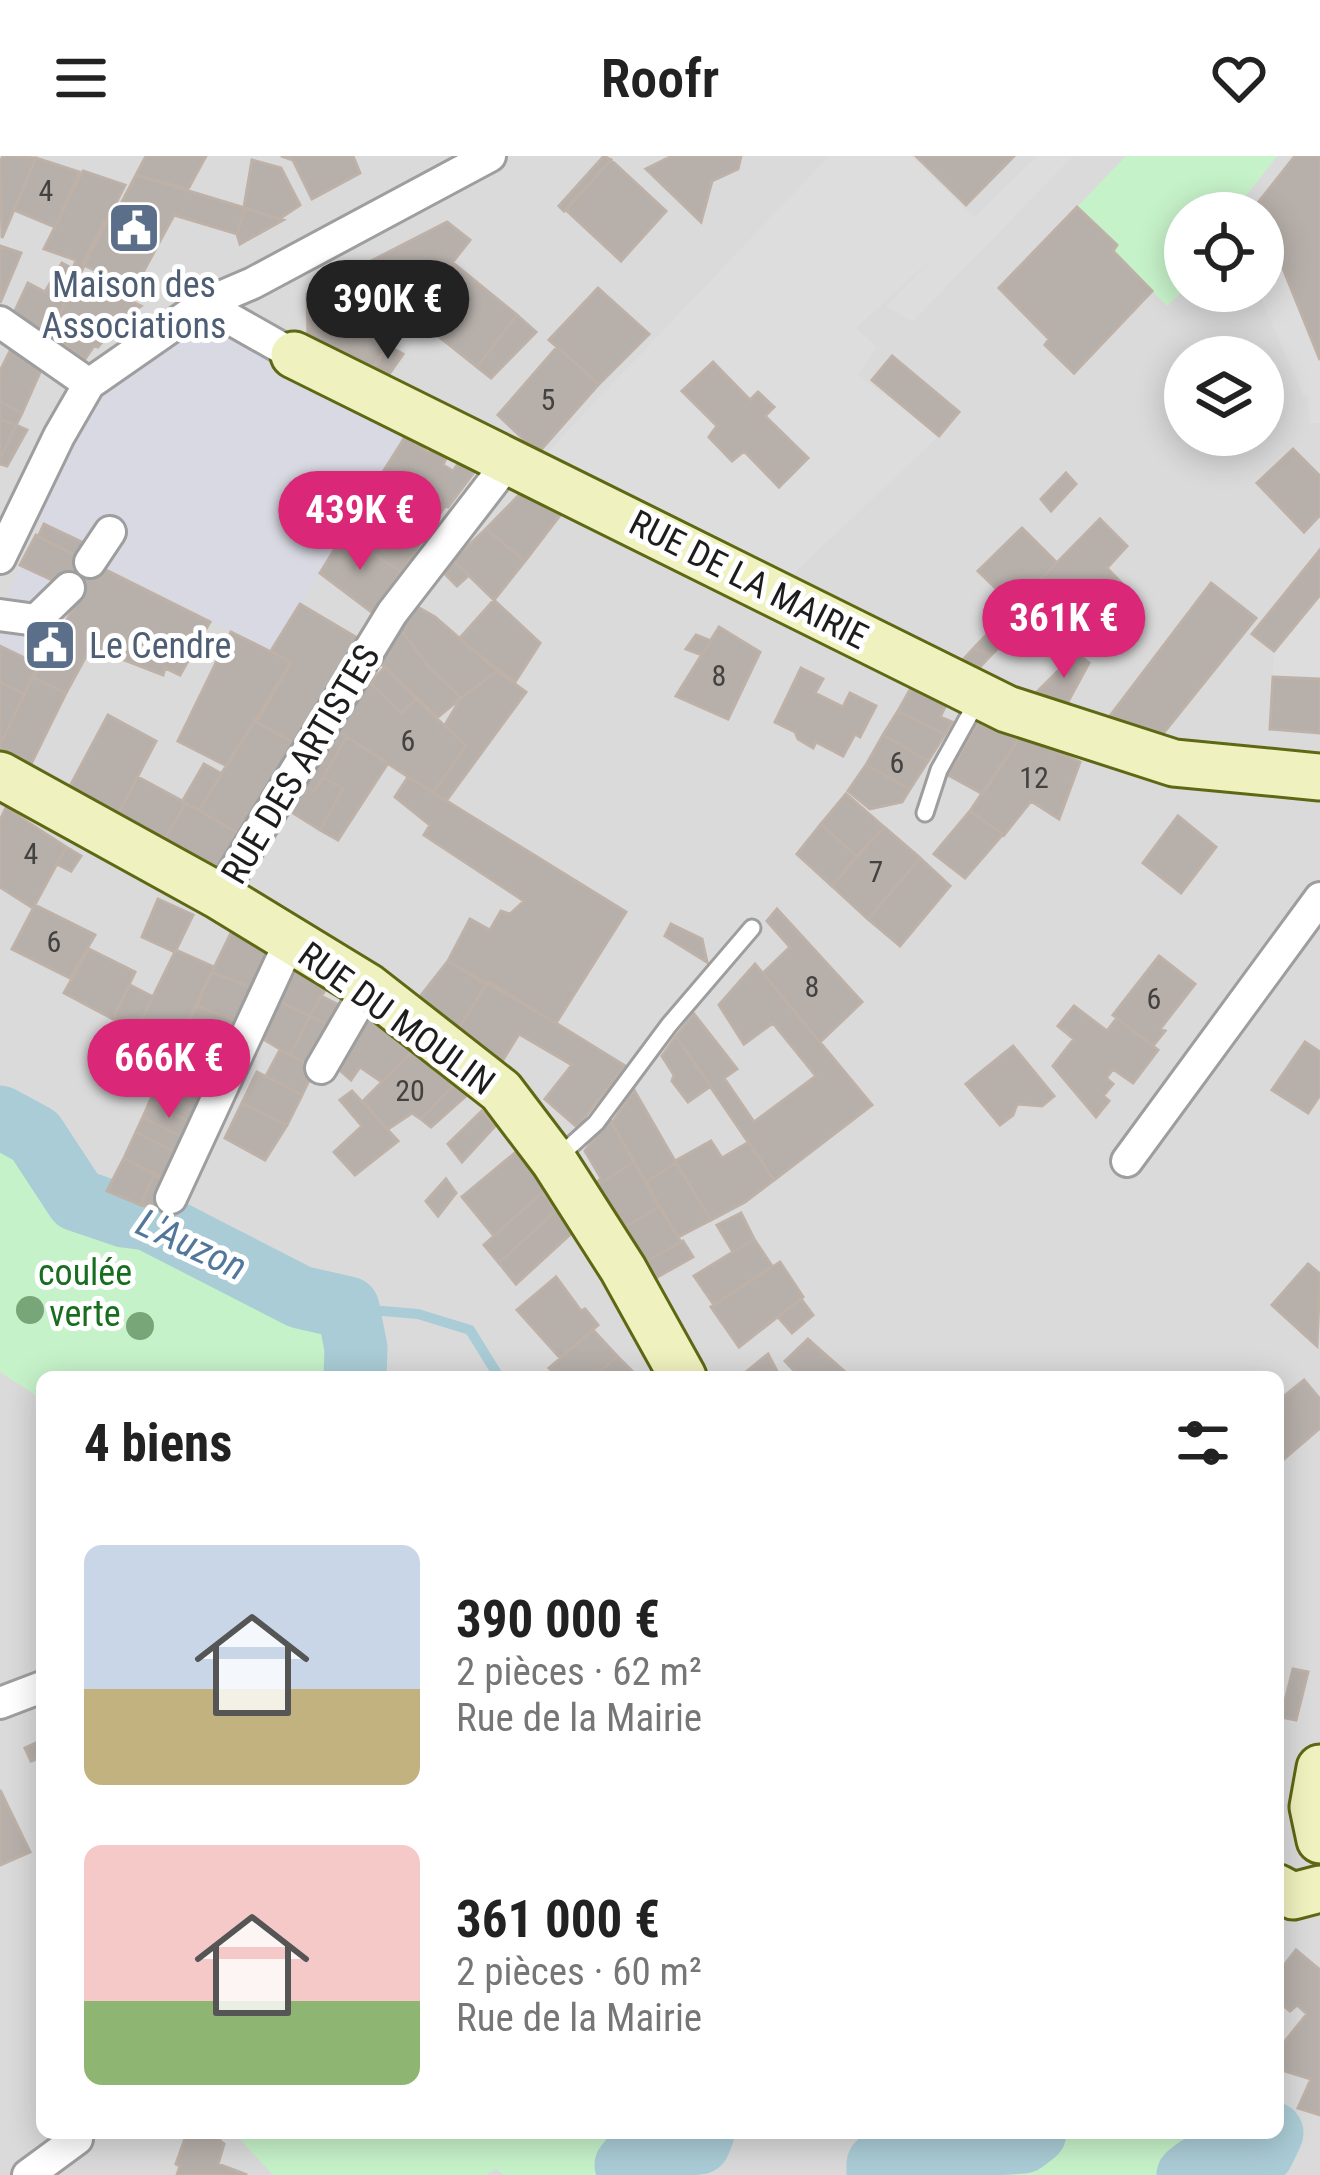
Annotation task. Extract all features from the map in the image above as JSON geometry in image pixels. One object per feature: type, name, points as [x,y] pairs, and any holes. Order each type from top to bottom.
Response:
[{"type":"street","points":[[0,558],[58,436],[89,384],[204,304],[254,283],[490,156]]},
{"type":"street","name":"RUE DE LA MAIRIE","points":[[204,304],[294,355],[1007,709],[1174,763],[1320,777]]},
{"type":"street","points":[[0,322],[89,384]]},
{"type":"street","name":"RUE DES ARTISTES","points":[[219,896],[392,613],[509,460]]},
{"type":"street","points":[[91,562],[110,532]]},
{"type":"street","points":[[0,615],[36,620],[69,588]]},
{"type":"street","name":"RUE DU MOULIN","points":[[0,775],[219,896],[368,988],[501,1091],[554,1161],[679,1371]]},
{"type":"street","points":[[1127,1162],[1320,898]]},
{"type":"street","points":[[171,1198],[290,940]]},
{"type":"street","points":[[321,1068],[368,988]]},
{"type":"street","points":[[0,1703],[36,1689]]},
{"type":"street","points":[[1320,1768],[1313,1808],[1320,1840]]},
{"type":"street","points":[[1284,1892],[1293,1897],[1320,1889]]},
{"type":"street","points":[[28,2175],[77,2139]]},
{"type":"lane","points":[[925,814],[939,770],[980,695]]},
{"type":"lane","points":[[554,1161],[596,1124],[669,1025],[752,928]]},
{"type":"shaded area","points":[[0,156],[1320,156],[1320,2175],[0,2175]]},
{"type":"shaded area","points":[[829,156],[911,156],[974,218],[1037,156],[1073,156],[912,322],[886,306],[937,254],[856,328],[877,347],[858,375],[939,436],[793,574],[541,459]]},
{"type":"shaded area","points":[[1284,271],[1320,360],[1320,423],[1310,423],[1308,395],[1303,395],[1284,351],[1284,336],[1277,336],[1267,312],[1284,312]]},
{"type":"shaded area","points":[[204,304],[413,412],[405,437],[271,651],[82,558],[88,545],[44,524],[29,499],[89,384]]},
{"type":"shaded area","points":[[20,565],[82,594],[39,665],[0,646],[0,619]]},
{"type":"shaded area","points":[[1320,595],[1320,679],[1273,677],[1274,651]]},
{"type":"green space","points":[[1126,156],[1277,156],[1249,192],[1164,192],[1164,303],[1077,207]]},
{"type":"green space","name":"coulée verte","points":[[0,1117],[35,1136],[77,1200],[161,1224],[300,1297],[348,1308],[356,1348],[355,1371],[36,1371],[36,1395],[0,1372]]},
{"type":"green space","points":[[240,2139],[701,2139],[699,2143],[639,2149],[627,2165],[631,2175],[503,2175],[496,2169],[486,2175],[273,2175]]},
{"type":"green space","points":[[1269,2139],[1263,2152],[1247,2156],[1246,2175],[878,2175],[878,2164],[901,2151],[1023,2142]]},
{"type":"building","points":[[3,156],[36,158],[2,238],[0,162]]},
{"type":"building","points":[[146,156],[206,156],[188,189],[136,175]]},
{"type":"building","points":[[281,156],[353,156],[360,173],[312,199],[293,160]]},
{"type":"building","points":[[604,156],[611,160],[564,211],[559,206]]},
{"type":"building","points":[[672,156],[741,156],[738,169],[712,181],[701,222],[646,169]]},
{"type":"building","points":[[916,156],[1014,156],[966,205]]},
{"type":"building","points":[[1295,156],[1320,156],[1320,360],[1284,271],[1284,192],[1266,192]]},
{"type":"building","points":[[36,158],[79,172],[55,227],[14,210]]},
{"type":"building","points":[[252,160],[281,168],[300,205],[279,219],[244,207]]},
{"type":"building","points":[[611,160],[666,211],[621,261],[566,210]]},
{"type":"building","points":[[83,171],[125,185],[49,335],[14,313],[28,283],[45,292],[62,263],[73,269],[76,260],[44,249]]},
{"type":"building","name":"Maison des Associations","points":[[136,175],[245,208],[237,234],[174,215],[134,289],[82,264]]},
{"type":"building","points":[[1077,207],[1117,245],[1113,251],[1152,291],[1074,373],[1045,345],[1049,339],[999,288]]},
{"type":"building","points":[[245,208],[283,220],[240,244],[237,234]]},
{"type":"building","points":[[447,222],[470,240],[373,369],[308,337],[307,294]]},
{"type":"building","points":[[0,246],[21,253],[0,303]]},
{"type":"building","points":[[453,263],[517,315],[477,367],[413,316]]},
{"type":"building","points":[[79,275],[141,306],[85,359],[49,335]]},
{"type":"building","points":[[598,288],[649,334],[599,384],[549,340]]},
{"type":"building","points":[[517,315],[536,332],[491,378],[477,367]]},
{"type":"building","points":[[14,343],[45,361],[22,413],[0,401],[0,371]]},
{"type":"building","points":[[390,347],[403,354],[387,377],[373,369]]},
{"type":"building","points":[[557,347],[599,384],[538,453],[498,415]]},
{"type":"building","points":[[892,356],[959,412],[939,436],[872,380]]},
{"type":"building","points":[[713,362],[750,400],[758,392],[774,407],[765,416],[808,458],[779,487],[744,451],[732,461],[709,437],[717,426],[682,391]]},
{"type":"building","points":[[0,401],[22,413],[16,425],[0,419]]},
{"type":"building","points":[[0,419],[16,425],[0,459]]},
{"type":"building","points":[[16,425],[27,430],[7,466],[0,464],[0,459]]},
{"type":"building","points":[[405,437],[446,458],[443,465],[453,471],[458,464],[474,472],[401,572],[344,534]]},
{"type":"building","points":[[1293,449],[1320,476],[1320,515],[1304,532],[1257,483]]},
{"type":"building","points":[[1066,473],[1076,484],[1051,511],[1041,499]]},
{"type":"building","points":[[521,493],[561,514],[525,561],[486,529]]},
{"type":"building","points":[[1100,519],[1127,546],[1107,568],[1133,595],[1091,636],[1038,582]]},
{"type":"building","points":[[44,524],[88,545],[82,558],[38,537]]},
{"type":"building","points":[[1022,528],[1057,563],[1014,606],[978,571]]},
{"type":"building","points":[[486,529],[525,561],[494,600],[453,560]]},
{"type":"building","points":[[344,534],[401,572],[373,613],[320,573]]},
{"type":"building","points":[[36,535],[210,622],[180,675],[165,668],[163,675],[91,647],[66,693],[33,677],[82,594],[20,565]]},
{"type":"building","points":[[1320,550],[1320,595],[1274,651],[1252,634]]},
{"type":"building","points":[[453,560],[469,575],[457,586],[442,571]]},
{"type":"building","points":[[1211,583],[1256,618],[1161,736],[1107,720]]},
{"type":"building","points":[[494,600],[540,643],[515,682],[459,639]]},
{"type":"building","points":[[300,604],[359,639],[294,743],[257,722],[291,662],[271,651]]},
{"type":"building","points":[[414,605],[435,617],[497,671],[461,698],[399,628]]},
{"type":"building","points":[[996,625],[1009,637],[991,655],[974,648]]},
{"type":"building","points":[[719,627],[760,652],[728,719],[676,696]]},
{"type":"building","points":[[399,628],[461,698],[438,717],[377,660]]},
{"type":"building","points":[[231,632],[291,662],[227,766],[178,741]]},
{"type":"building","points":[[696,635],[711,641],[702,655],[686,649]]},
{"type":"building","points":[[0,646],[39,665],[24,694],[0,682]]},
{"type":"building","points":[[974,648],[991,655],[978,669],[961,662]]},
{"type":"building","points":[[1076,653],[1089,663],[1065,707],[1035,694]]},
{"type":"building","points":[[385,667],[416,699],[402,713],[370,683]]},
{"type":"building","points":[[801,668],[823,679],[815,693],[843,707],[850,693],[876,706],[860,737],[855,734],[843,756],[816,742],[813,748],[775,722]]},
{"type":"building","points":[[497,671],[526,692],[446,801],[433,793],[466,746],[445,725],[461,698]]},
{"type":"building","points":[[33,677],[66,693],[29,768],[0,752],[0,745]]},
{"type":"building","points":[[1273,677],[1320,679],[1320,733],[1270,729]]},
{"type":"building","points":[[0,682],[24,694],[0,745]]},
{"type":"building","points":[[370,683],[402,713],[416,699],[466,746],[433,793],[332,727]]},
{"type":"building","points":[[911,688],[946,705],[940,717],[952,722],[945,734],[898,711]]},
{"type":"building","points":[[898,711],[945,734],[928,761],[883,735]]},
{"type":"building","points":[[108,715],[156,741],[117,816],[68,790]]},
{"type":"building","points":[[981,718],[1020,737],[983,794],[948,775]]},
{"type":"building","points":[[254,721],[294,743],[239,834],[199,810]]},
{"type":"building","points":[[330,726],[347,737],[315,791],[296,782]]},
{"type":"building","points":[[883,735],[928,761],[910,789],[866,765]]},
{"type":"building","points":[[347,737],[388,763],[338,840],[320,830],[343,789],[323,777]]},
{"type":"building","points":[[1020,737],[1080,762],[1059,819],[1031,801],[1004,835],[970,811]]},
{"type":"building","points":[[204,764],[222,774],[199,810],[182,802]]},
{"type":"building","points":[[866,765],[910,789],[902,802],[870,809],[848,791]]},
{"type":"building","points":[[138,777],[186,803],[163,841],[117,816]]},
{"type":"building","points":[[323,777],[343,789],[320,830],[282,806],[296,782],[315,791]]},
{"type":"building","points":[[408,777],[626,912],[556,1023],[448,961],[470,919],[490,930],[501,911],[510,914],[524,901],[424,835],[430,825],[395,797]]},
{"type":"building","points":[[846,794],[884,827],[856,856],[821,824]]},
{"type":"building","points":[[186,803],[239,834],[214,873],[163,841]]},
{"type":"building","points":[[6,808],[66,847],[33,908],[0,887],[0,820]]},
{"type":"building","points":[[970,811],[1003,834],[965,878],[934,854]]},
{"type":"building","points":[[1178,816],[1216,847],[1181,893],[1143,863]]},
{"type":"building","points":[[821,824],[856,856],[832,886],[797,854]]},
{"type":"building","points":[[884,827],[920,858],[868,919],[832,886]]},
{"type":"building","points":[[66,847],[81,856],[71,871],[57,864]]},
{"type":"building","points":[[920,858],[950,886],[900,946],[868,919]]},
{"type":"building","points":[[158,899],[193,915],[175,952],[142,937]]},
{"type":"building","points":[[35,905],[95,935],[70,978],[12,949]]},
{"type":"building","points":[[777,909],[862,1002],[820,1042],[763,973],[790,947],[767,921]]},
{"type":"building","points":[[671,924],[702,939],[707,962],[665,936]]},
{"type":"building","points":[[232,931],[275,948],[257,990],[212,972]]},
{"type":"building","points":[[89,949],[135,972],[113,1019],[64,993]]},
{"type":"building","points":[[176,950],[214,967],[180,1037],[142,1019]]},
{"type":"building","points":[[1159,956],[1195,984],[1160,1029],[1165,1031],[1153,1046],[1113,1015]]},
{"type":"building","points":[[448,961],[486,985],[459,1028],[419,998]]},
{"type":"building","points":[[300,964],[330,981],[310,1016],[279,1001]]},
{"type":"building","points":[[755,964],[872,1105],[774,1180],[676,1036],[694,1014],[737,1069],[724,1078],[754,1122],[816,1076],[773,1023],[744,1044],[719,1005]]},
{"type":"building","points":[[212,972],[257,990],[241,1023],[197,1006]]},
{"type":"building","points":[[488,981],[625,1066],[577,1127],[545,1099],[572,1065],[519,1034],[501,1063],[459,1028]]},
{"type":"building","points":[[130,985],[153,997],[137,1030],[113,1019]]},
{"type":"building","points":[[321,996],[347,1009],[336,1029],[310,1016]]},
{"type":"building","points":[[279,1001],[310,1016],[290,1055],[263,1039]]},
{"type":"building","points":[[197,1006],[241,1023],[225,1058],[180,1037]]},
{"type":"building","points":[[1074,1006],[1107,1031],[1117,1018],[1158,1050],[1133,1083],[1113,1069],[1106,1078],[1113,1084],[1103,1096],[1109,1101],[1096,1117],[1053,1066],[1074,1039],[1058,1026]]},
{"type":"building","points":[[373,1014],[418,1046],[382,1082],[360,1067],[351,1080],[334,1065]]},
{"type":"building","points":[[310,1016],[336,1029],[315,1068],[290,1055]]},
{"type":"building","points":[[676,1036],[711,1086],[688,1102],[662,1056]]},
{"type":"building","points":[[180,1037],[225,1058],[210,1092],[165,1069]]},
{"type":"building","points":[[1305,1042],[1320,1052],[1320,1095],[1308,1113],[1272,1090]]},
{"type":"building","points":[[418,1046],[458,1081],[421,1119],[412,1113],[388,1129],[363,1101]]},
{"type":"building","points":[[1013,1046],[1054,1096],[1042,1106],[1017,1104],[1013,1115],[1000,1125],[966,1084]]},
{"type":"building","points":[[280,1050],[315,1068],[302,1095],[266,1076]]},
{"type":"building","points":[[165,1069],[210,1092],[195,1125],[150,1101]]},
{"type":"building","points":[[257,1072],[302,1095],[287,1125],[242,1103]]},
{"type":"building","points":[[458,1081],[468,1094],[431,1127],[421,1119]]},
{"type":"building","points":[[634,1090],[676,1163],[646,1182],[612,1123]]},
{"type":"building","points":[[352,1091],[398,1141],[355,1175],[334,1152],[362,1126],[340,1100]]},
{"type":"building","points":[[150,1101],[195,1125],[188,1140],[143,1117]]},
{"type":"building","points":[[242,1103],[287,1125],[265,1160],[225,1138]]},
{"type":"building","points":[[482,1111],[495,1126],[462,1162],[448,1144]]},
{"type":"building","points":[[143,1117],[188,1140],[181,1155],[136,1132]]},
{"type":"building","points":[[610,1120],[634,1162],[594,1187],[601,1178],[585,1151]]},
{"type":"building","points":[[136,1132],[181,1155],[169,1181],[124,1158]]},
{"type":"building","points":[[711,1141],[722,1158],[749,1142],[774,1180],[711,1220],[675,1161]]},
{"type":"building","points":[[516,1152],[547,1188],[494,1236],[462,1197]]},
{"type":"building","points":[[124,1158],[154,1175],[141,1205],[107,1191]]},
{"type":"building","points":[[634,1162],[659,1207],[620,1230],[594,1187]]},
{"type":"building","points":[[676,1163],[711,1220],[678,1237],[646,1182]]},
{"type":"building","points":[[154,1175],[169,1181],[156,1209],[141,1205]]},
{"type":"building","points":[[446,1179],[456,1193],[438,1216],[426,1201]]},
{"type":"building","points":[[542,1193],[556,1211],[499,1263],[484,1245]]},
{"type":"building","points":[[560,1207],[575,1230],[516,1284],[499,1263]]},
{"type":"building","points":[[659,1207],[681,1242],[642,1264],[620,1230]]},
{"type":"building","points":[[741,1213],[754,1239],[733,1252],[717,1225]]},
{"type":"building","points":[[754,1239],[772,1266],[714,1305],[694,1276]]},
{"type":"building","points":[[683,1241],[693,1257],[652,1280],[642,1264]]},
{"type":"building","points":[[780,1262],[803,1297],[739,1347],[711,1307]]},
{"type":"building","points":[[1308,1264],[1320,1274],[1317,1346],[1272,1305]]},
{"type":"building","points":[[556,1277],[598,1325],[560,1358],[517,1310]]},
{"type":"building","points":[[801,1299],[813,1315],[792,1333],[778,1317]]},
{"type":"building","points":[[593,1330],[617,1356],[601,1371],[549,1368]]},
{"type":"building","points":[[808,1339],[844,1371],[794,1371],[785,1361]]},
{"type":"building","points":[[768,1354],[777,1371],[747,1371]]},
{"type":"building","points":[[617,1356],[632,1371],[601,1371]]},
{"type":"building","points":[[1304,1380],[1320,1399],[1320,1428],[1284,1459],[1284,1396]]},
{"type":"building","points":[[1293,1669],[1308,1672],[1296,1720],[1284,1718]]},
{"type":"building","points":[[36,1743],[36,1759],[31,1761],[25,1748]]},
{"type":"building","points":[[0,1790],[30,1852],[0,1865]]},
{"type":"building","points":[[1296,1950],[1320,1970],[1320,2115],[1298,2108],[1311,2079],[1284,2071],[1284,2043],[1307,2014],[1297,2005],[1290,2011],[1284,2006],[1284,1965]]},
{"type":"building","points":[[185,2139],[218,2139],[224,2144],[218,2164],[247,2175],[177,2175],[180,2166],[176,2164]]},
{"type":"waterway","name":"L'Auzon","points":[[0,1117],[35,1136],[77,1200],[148,1219],[300,1297],[348,1308],[355,1371]]},
{"type":"waterway","points":[[348,1308],[418,1314],[470,1330],[495,1371]]},
{"type":"waterway","name":"L'Auzon","points":[[631,2175],[626,2165],[639,2149],[699,2143],[701,2139]]},
{"type":"waterway","name":"L'Auzon","points":[[878,2175],[878,2164],[901,2151],[1027,2139]]},
{"type":"waterway","name":"L'Auzon","points":[[1188,2175],[1197,2168],[1263,2152],[1269,2139]]},
{"type":"waterway","points":[[1246,2175],[1247,2156]]},
{"type":"place","name":"Maison des Associations","points":[[134,228]]},
{"type":"place","name":"Le Cendre","points":[[50,645]]}]
